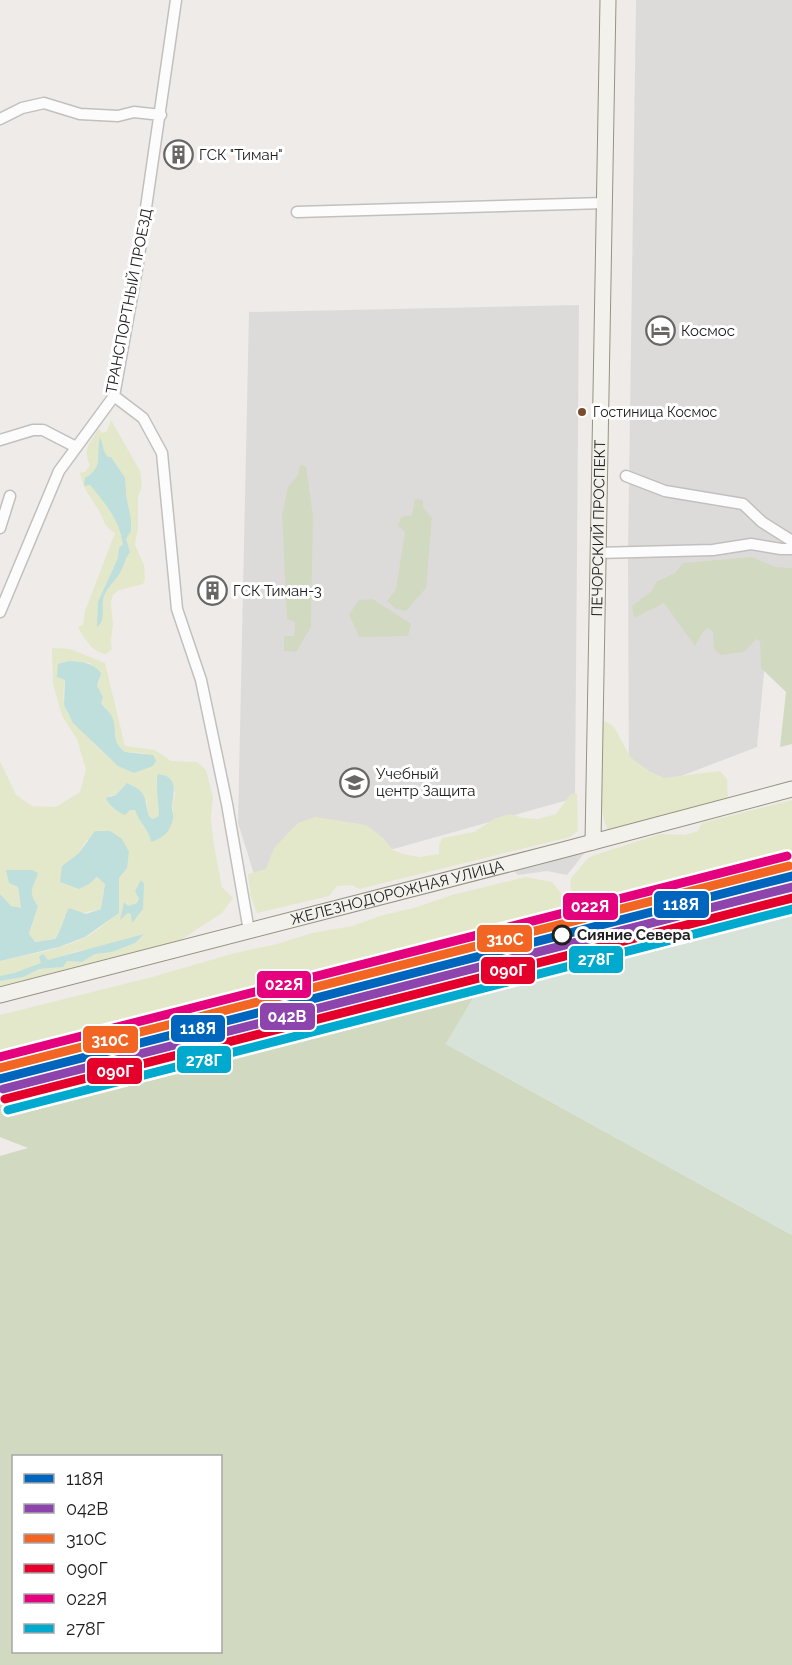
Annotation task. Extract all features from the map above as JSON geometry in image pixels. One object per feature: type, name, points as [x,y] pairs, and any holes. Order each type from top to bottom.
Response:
[{"type":"main road","name":"ПЕЧОРСКИЙ ПРОСПЕКТ","points":[[593,842],[608,0]]},
{"type":"main road","name":"ЖЕЛЕЗНОДОРОЖНАЯ УЛИЦА","points":[[0,994],[792,789]]},
{"type":"street","name":"ТРАНСПОРТНЫЙ ПРОЕЗД","points":[[0,612],[59,471],[114,396],[138,263],[176,0]]},
{"type":"street","points":[[0,119],[22,108],[44,103],[80,114],[118,116],[134,112],[161,115]]},
{"type":"street","points":[[297,212],[605,203]]},
{"type":"street","points":[[114,396],[143,418],[162,453],[177,609],[201,680],[227,804],[249,931]]},
{"type":"street","points":[[0,441],[33,430],[43,430],[76,447]]},
{"type":"street","points":[[626,476],[665,491],[743,504],[762,522],[792,542]]},
{"type":"street","points":[[0,528],[10,496]]},
{"type":"street","points":[[597,553],[712,550],[752,544],[792,549]]},
{"type":"shaded area","points":[[636,0],[792,0],[792,584],[772,588],[757,747],[629,796],[628,553]]},
{"type":"shaded area","points":[[579,305],[575,798],[258,887],[238,823],[249,312]]},
{"type":"shaded area","points":[[586,851],[567,875],[547,871],[518,875],[512,869]]},
{"type":"shaded area","points":[[792,914],[792,1235],[446,1044],[475,995]]},
{"type":"green space","points":[[111,420],[140,471],[142,486],[138,497],[138,528],[135,545],[144,565],[145,579],[143,584],[119,590],[113,595],[112,649],[106,654],[93,648],[78,628],[83,624],[85,611],[115,533],[104,522],[85,488],[80,473],[85,472],[90,465],[88,445],[98,428],[102,433],[107,431]]},
{"type":"green space","points":[[300,465],[306,466],[313,516],[311,627],[296,652],[284,651],[284,636],[294,636],[295,622],[287,619],[282,516],[288,487],[298,475]]},
{"type":"green space","points":[[415,499],[423,500],[423,507],[432,518],[426,588],[406,611],[396,609],[387,601],[396,589],[405,532],[398,526],[401,517],[412,515]]},
{"type":"green space","points":[[752,557],[775,567],[792,568],[792,744],[780,747],[786,692],[761,668],[760,641],[756,639],[744,652],[721,655],[714,649],[713,632],[708,628],[695,646],[664,603],[634,618],[632,606],[652,591],[656,582],[675,573],[683,563]]},
{"type":"green space","points":[[373,599],[411,624],[408,636],[359,637],[349,614],[359,600]]},
{"type":"green space","points":[[52,648],[70,649],[105,663],[125,746],[155,750],[171,761],[197,762],[206,770],[213,798],[211,816],[213,840],[222,887],[233,898],[222,913],[179,941],[0,986],[0,981],[23,977],[39,969],[63,967],[67,961],[82,962],[95,954],[112,952],[135,943],[143,934],[91,950],[78,951],[0,976],[0,961],[78,941],[92,934],[119,913],[119,878],[127,868],[87,839],[79,853],[62,866],[89,884],[96,877],[105,883],[101,909],[64,917],[62,928],[54,939],[35,942],[29,935],[38,906],[32,895],[34,884],[32,870],[6,870],[18,887],[21,909],[11,906],[0,894],[0,761],[16,795],[32,806],[56,807],[80,792],[86,770],[77,739],[62,716],[53,684]],"holes":[[[69,661],[90,663],[100,680],[97,686],[101,703],[110,714],[115,740],[120,748],[125,752],[145,753],[134,773],[105,754],[68,714],[65,707],[64,684]],[[162,774],[172,782],[175,794],[172,803],[173,812],[159,839],[151,842],[135,810],[130,810],[125,814],[111,806],[110,795],[116,795],[127,783],[133,785],[147,801],[147,813],[153,819],[159,816],[156,782]]]},
{"type":"green space","points":[[605,721],[614,727],[631,758],[649,771],[664,778],[720,771],[727,779],[728,798],[722,804],[679,814],[664,815],[650,822],[609,831],[602,811],[600,782],[601,729]]},
{"type":"green space","points":[[571,794],[577,794],[578,831],[570,837],[359,889],[352,885],[337,886],[329,896],[257,913],[250,894],[248,874],[266,869],[274,848],[298,823],[315,817],[366,825],[383,838],[393,850],[419,857],[439,854],[442,838],[474,832],[496,818],[511,814],[538,819],[556,814]]},
{"type":"green space","points":[[792,800],[792,866],[579,917],[570,885],[571,878],[589,857],[660,834],[685,835],[698,831],[702,823]]},
{"type":"green space","points":[[525,877],[552,882],[561,893],[567,920],[199,1013],[0,1067],[0,1015],[152,977],[312,933],[352,926],[452,895]]},
{"type":"green space","points":[[792,897],[792,914],[475,995],[446,1044],[792,1235],[792,1665],[0,1665],[0,1156],[28,1148],[0,1137],[0,1096]]},
{"type":"water","points":[[100,437],[106,455],[111,457],[125,478],[131,531],[126,539],[130,552],[120,573],[105,593],[103,617],[97,627],[98,602],[118,558],[119,548],[123,544],[119,528],[106,506],[90,485],[84,486],[85,478],[97,465]]},
{"type":"water","points":[[69,661],[82,662],[98,669],[101,673],[97,686],[103,697],[101,703],[113,720],[117,743],[125,752],[153,755],[156,761],[153,766],[134,773],[118,766],[73,723],[64,705],[65,680],[57,677],[58,664]]},
{"type":"water","points":[[158,774],[172,781],[173,817],[165,834],[151,842],[135,810],[130,810],[125,815],[114,808],[106,798],[116,795],[127,783],[136,787],[145,797],[149,816],[153,819],[159,816]]},
{"type":"water","points":[[95,831],[110,831],[122,839],[129,852],[127,868],[119,878],[119,913],[85,937],[59,947],[0,961],[0,894],[11,906],[21,908],[18,887],[9,883],[6,870],[32,870],[38,873],[32,893],[38,906],[29,934],[35,942],[55,939],[69,908],[86,914],[101,909],[105,884],[97,877],[79,889],[60,882],[62,866],[79,853]]},
{"type":"water","points":[[141,880],[144,884],[143,909],[132,923],[131,914],[128,913],[120,920],[124,902],[128,906],[137,903],[139,899],[135,891]]},
{"type":"water","points":[[144,934],[135,943],[112,952],[95,954],[82,962],[67,961],[63,967],[39,969],[23,977],[0,981],[0,976],[41,963],[39,957],[43,954],[48,960]]},
{"type":"transit line","name":"022Я","points":[[0,1057],[787,856]]},
{"type":"transit line","name":"310С","points":[[0,1068],[789,866]]},
{"type":"transit line","name":"118Я","points":[[0,1079],[792,876]]},
{"type":"transit line","name":"042В","points":[[3,1089],[792,887]]},
{"type":"transit line","name":"090Г","points":[[5,1099],[792,898]]},
{"type":"transit line","name":"278Г","points":[[8,1110],[792,909]]},
{"type":"place","name":"ГСК \"Тиман\"","points":[[178,155]]},
{"type":"place","name":"Космос","points":[[660,331]]},
{"type":"place","name":"Гостиница Космос","points":[[582,412]]},
{"type":"place","name":"ГСК Тиман-3","points":[[212,591]]},
{"type":"place","name":"Учебный центр Защита","points":[[355,783]]},
{"type":"place","name":"Сияние Севера","points":[[562,935]]}]
